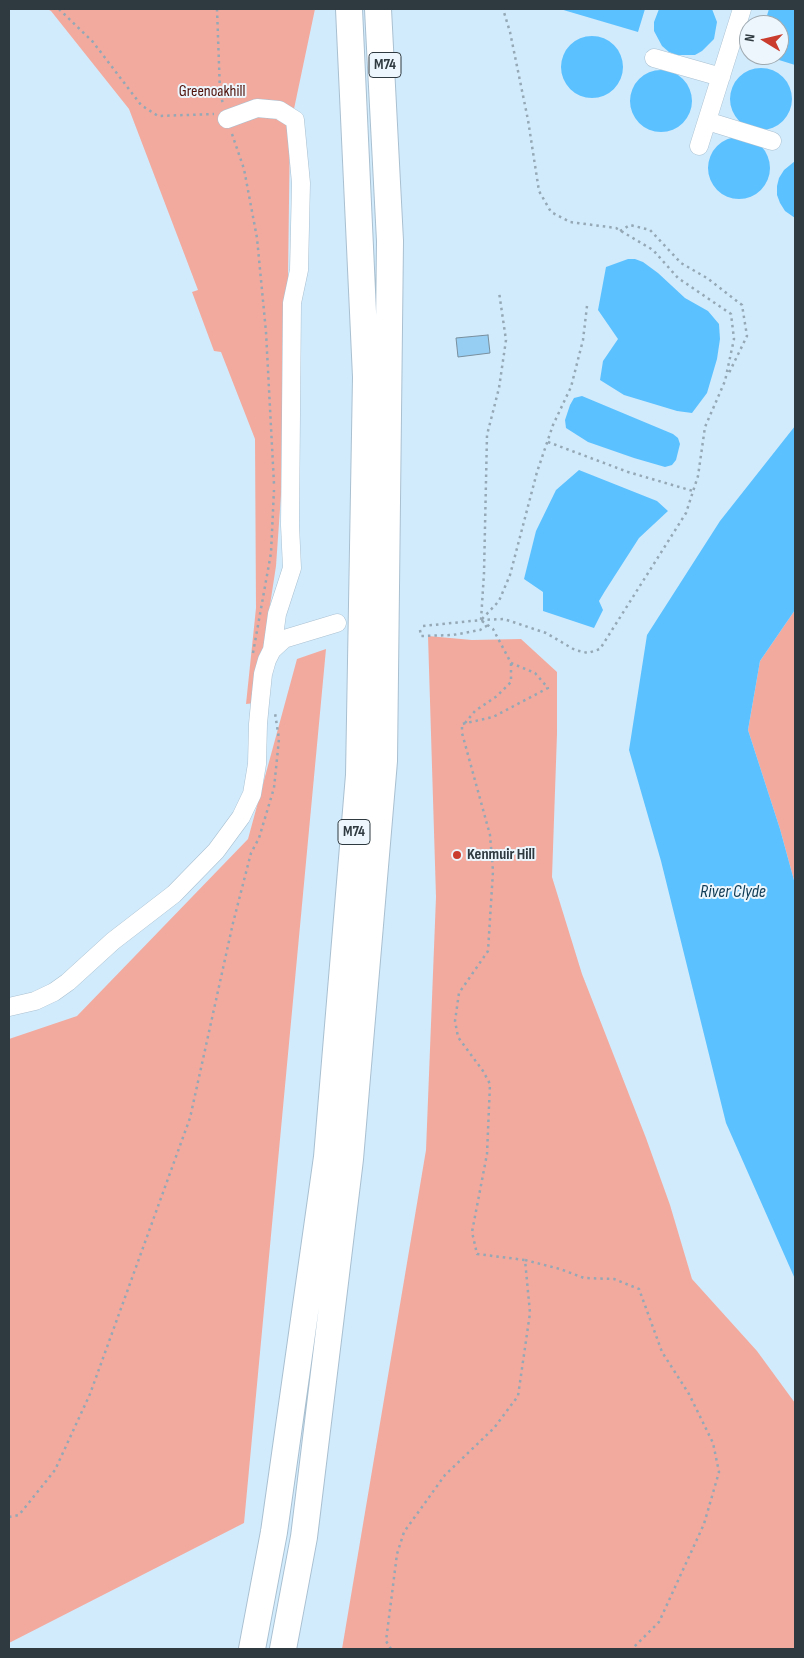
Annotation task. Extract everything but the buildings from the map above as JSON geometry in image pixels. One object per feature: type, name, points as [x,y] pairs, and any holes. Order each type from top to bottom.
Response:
[{"type":"highway","name":"M74","points":[[252,1649],[274,1532],[327,1158],[359,775],[366,377],[349,9]]},
{"type":"highway","name":"M74","points":[[283,1649],[304,1537],[350,1159],[384,761],[390,269],[385,122],[378,9]]},
{"type":"highway","name":"M74","points":[[385,9],[385,122]]},
{"type":"lane","points":[[699,146],[742,9]]},
{"type":"lane","points":[[654,58],[721,77]]},
{"type":"lane","points":[[9,1007],[35,1001],[54,992],[68,982],[113,941],[174,894],[216,851],[240,818],[252,794],[257,764],[258,724],[263,674],[272,650],[277,614],[292,568],[290,525],[292,303],[299,270],[300,174],[295,120],[280,110],[257,108],[226,116]]},
{"type":"lane","points":[[707,121],[772,141]]},
{"type":"lane","points":[[272,650],[284,639],[337,623]]},
{"type":"path","points":[[59,9],[93,42],[141,105],[158,116],[226,116]]},
{"type":"path","points":[[217,9],[220,92],[244,169],[257,238],[266,332],[274,485],[271,553],[253,657]]},
{"type":"path","points":[[503,9],[510,32],[526,110],[539,191],[551,212],[570,222],[620,230],[653,250],[678,278],[730,314],[734,339],[725,381]]},
{"type":"path","points":[[423,626],[504,618],[546,633],[575,650],[588,653],[600,649],[686,513],[698,476],[705,427],[747,336],[742,306],[707,278],[681,264],[650,230],[630,225],[620,230]]},
{"type":"path","points":[[480,620],[484,574],[487,435],[499,388],[506,340],[499,292]]},
{"type":"path","points":[[480,620],[499,601],[510,575],[530,497],[553,425],[571,387],[583,340],[587,306]]},
{"type":"path","points":[[548,442],[628,472],[693,491]]},
{"type":"path","points":[[480,620],[493,629],[511,663],[511,682],[497,696],[476,711],[466,723],[462,724],[462,733],[490,834],[493,871],[488,951],[459,993],[455,1021],[458,1037],[484,1071],[490,1084],[488,1154],[472,1232],[476,1254],[525,1260],[560,1269],[584,1278],[614,1279],[639,1289],[662,1352],[689,1394],[713,1443],[719,1472],[704,1524],[658,1622],[632,1649]]},
{"type":"path","points":[[420,630],[421,636],[453,635],[480,630],[488,625]]},
{"type":"path","points":[[466,723],[494,717],[548,688],[535,673],[511,663]]},
{"type":"path","points":[[9,1517],[19,1515],[55,1470],[90,1394],[122,1309],[190,1118],[233,923],[251,853]]},
{"type":"path","points":[[390,1649],[386,1641],[397,1554],[404,1532],[445,1475],[494,1428],[518,1396],[530,1313],[525,1260]]},
{"type":"green space","name":"Greenoakhill","points":[[47,9],[315,9],[290,128],[286,424],[276,566],[255,703],[246,704],[256,608],[255,439],[221,352],[214,351],[192,292],[198,290],[129,109],[51,11]]},
{"type":"green space","points":[[795,610],[795,884],[780,829],[748,730],[760,661]]},
{"type":"green space","points":[[428,636],[472,640],[521,639],[557,672],[557,734],[552,877],[582,974],[646,1138],[670,1205],[692,1279],[757,1351],[795,1403],[795,1649],[342,1649],[426,1150],[436,897]]},
{"type":"green space","points":[[326,649],[244,1523],[9,1643],[9,1039],[77,1016],[248,839],[297,659]]},
{"type":"water","points":[[560,9],[645,9],[638,32]]},
{"type":"water","points":[[659,9],[712,9],[717,22],[714,39],[695,55],[677,55],[669,52],[662,46],[654,31],[654,22]]},
{"type":"water","points":[[769,9],[795,9],[795,65],[789,63],[789,15],[767,15]]},
{"type":"water","points":[[586,36],[598,36],[614,45],[621,55],[623,67],[621,79],[614,89],[598,98],[586,98],[575,93],[566,84],[561,73],[561,61],[566,50],[575,41]]},
{"type":"water","points":[[761,68],[773,70],[783,77],[790,87],[792,99],[790,111],[783,121],[773,128],[761,130],[749,128],[739,121],[732,111],[730,99],[732,87],[739,77],[749,70]]},
{"type":"water","points":[[655,70],[667,70],[683,79],[690,89],[692,101],[690,113],[683,123],[667,132],[655,132],[644,127],[635,118],[630,107],[630,95],[635,84],[644,75]]},
{"type":"water","points":[[739,137],[751,139],[761,146],[768,156],[770,168],[768,180],[761,190],[751,197],[739,199],[727,197],[717,190],[710,180],[708,168],[710,156],[717,146],[727,139]]},
{"type":"water","points":[[795,161],[795,218],[785,211],[780,203],[777,195],[777,186],[784,170]]},
{"type":"water","points":[[628,259],[643,262],[685,298],[708,311],[719,324],[720,339],[717,359],[707,393],[692,413],[677,411],[624,395],[600,380],[603,361],[618,339],[598,310],[606,267]]},
{"type":"water","points":[[582,396],[673,434],[678,438],[680,444],[676,460],[672,465],[665,467],[634,458],[588,442],[566,428],[565,420],[570,405],[574,398]]},
{"type":"water","name":"River Clyde","points":[[795,426],[795,610],[760,661],[748,730],[780,829],[795,884],[795,1279],[726,1123],[661,861],[629,750],[647,635],[720,521]]},
{"type":"water","points":[[579,470],[657,501],[668,511],[639,538],[605,591],[599,601],[603,610],[594,628],[543,611],[543,592],[524,579],[536,531],[556,490]]},
{"type":"place","name":"Kenmuir Hill","points":[[457,855]]}]
